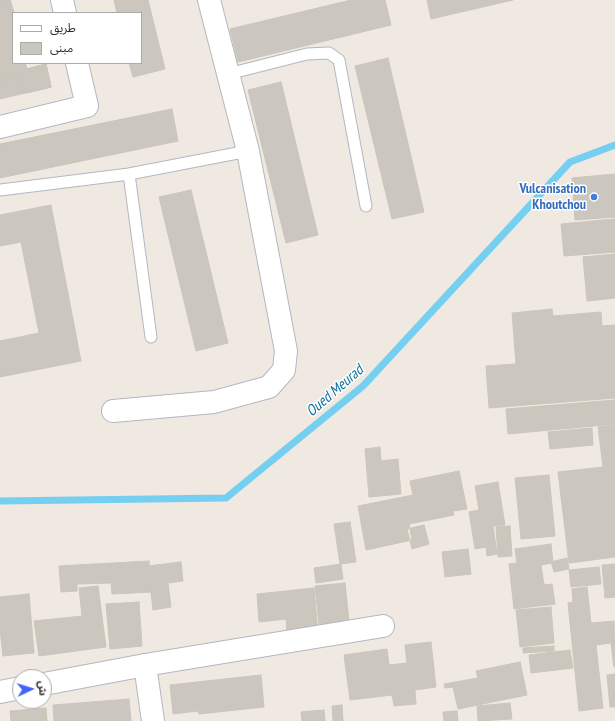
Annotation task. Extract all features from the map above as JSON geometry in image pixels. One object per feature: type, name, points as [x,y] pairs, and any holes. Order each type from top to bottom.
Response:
[{"type":"street","points":[[62,0],[65,12]]},
{"type":"street","points":[[113,411],[214,402],[269,387],[284,370],[286,351],[248,151],[209,0]]},
{"type":"street","points":[[0,127],[87,106],[77,64]]},
{"type":"street","points":[[52,683],[383,626]]},
{"type":"street","points":[[145,666],[153,721]]},
{"type":"street","points":[[0,692],[12,690]]},
{"type":"lane","points":[[228,74],[307,54],[329,53],[339,60],[366,206]]},
{"type":"lane","points":[[0,190],[129,174],[248,151]]},
{"type":"lane","points":[[129,174],[151,337]]},
{"type":"building","points":[[0,0],[10,0],[14,12],[12,12],[12,64],[25,64],[27,69],[46,64],[51,87],[26,93],[22,77],[0,82]]},
{"type":"building","points":[[0,0],[10,0],[14,12],[12,12],[12,64],[25,64],[27,69],[46,64],[51,87],[26,93],[22,77],[0,82]]},
{"type":"building","points":[[0,0],[10,0],[14,12],[12,12],[12,64],[25,64],[27,69],[46,64],[51,87],[0,99]]},
{"type":"building","points":[[114,0],[148,0],[165,69],[133,77],[129,64],[142,64],[142,12],[117,12]]},
{"type":"building","points":[[351,0],[385,0],[391,25],[238,62],[230,29]]},
{"type":"building","points":[[427,0],[513,0],[431,19]]},
{"type":"building","points":[[388,58],[424,212],[392,219],[355,66]]},
{"type":"building","points":[[281,82],[318,235],[286,243],[248,90]]},
{"type":"building","points":[[172,109],[178,141],[0,178],[0,144]]},
{"type":"building","name":"Vulcanisation Khoutchou","points":[[615,174],[615,217],[575,220],[572,178]]},
{"type":"building","points":[[191,190],[228,343],[196,351],[159,197]]},
{"type":"building","points":[[51,205],[81,361],[0,377],[0,341],[39,333],[21,242],[0,246],[0,215]]},
{"type":"building","points":[[615,219],[615,252],[564,256],[561,224]]},
{"type":"building","points":[[615,254],[615,298],[587,301],[583,257]]},
{"type":"building","points":[[552,309],[553,316],[601,312],[602,326],[615,325],[615,398],[489,408],[486,366],[516,364],[512,313]]},
{"type":"building","points":[[615,400],[615,424],[508,434],[506,409]]},
{"type":"building","points":[[615,425],[615,557],[569,563],[558,472],[603,467],[598,427]]},
{"type":"building","points":[[592,428],[593,445],[550,449],[548,432]]},
{"type":"building","points":[[380,447],[381,461],[398,459],[401,494],[369,497],[365,449]]},
{"type":"building","points":[[459,471],[467,509],[453,511],[454,515],[409,524],[412,540],[366,550],[358,506],[413,495],[410,481]]},
{"type":"building","points":[[549,475],[555,536],[521,539],[515,478]]},
{"type":"building","points":[[498,482],[505,525],[493,526],[497,554],[487,556],[486,547],[475,549],[469,512],[479,510],[475,486]]},
{"type":"building","points":[[350,522],[356,562],[340,564],[334,524]]},
{"type":"building","points":[[424,525],[429,544],[412,549],[407,529]]},
{"type":"building","points":[[510,526],[512,556],[498,557],[496,527]]},
{"type":"building","points":[[551,544],[553,563],[541,565],[544,585],[552,584],[555,604],[514,609],[509,564],[517,563],[515,549]]},
{"type":"building","points":[[468,549],[471,574],[445,577],[442,552]]},
{"type":"building","points":[[567,558],[569,569],[554,572],[551,562]]},
{"type":"building","points":[[149,561],[151,592],[112,594],[111,583],[77,584],[77,591],[61,592],[59,566]]},
{"type":"building","points":[[181,562],[183,581],[168,583],[171,607],[153,610],[148,566]]},
{"type":"building","points":[[341,564],[343,579],[316,583],[314,568]]},
{"type":"building","points":[[615,564],[615,597],[605,598],[602,565]]},
{"type":"building","points":[[599,567],[601,584],[571,587],[569,570]]},
{"type":"building","points":[[345,583],[349,621],[319,624],[315,586]]},
{"type":"building","points":[[98,586],[106,647],[39,656],[34,621],[82,616],[79,588]]},
{"type":"building","points":[[587,587],[591,623],[614,621],[615,667],[611,643],[596,645],[603,708],[579,711],[568,603],[573,602],[572,589]]},
{"type":"building","points":[[314,588],[318,633],[287,636],[286,619],[259,622],[257,594]]},
{"type":"building","points":[[29,594],[34,653],[3,656],[0,629],[0,597]]},
{"type":"building","points":[[139,602],[142,646],[110,649],[106,604]]},
{"type":"building","points":[[551,607],[554,643],[520,647],[516,610]]},
{"type":"building","points":[[431,642],[436,687],[415,690],[416,704],[394,706],[392,695],[350,700],[344,655],[387,649],[389,665],[407,663],[405,645]]},
{"type":"building","points":[[554,646],[554,651],[523,653],[523,648]]},
{"type":"building","points":[[570,650],[573,668],[531,673],[529,655]]},
{"type":"building","points":[[520,662],[527,695],[458,709],[453,687],[445,688],[444,684],[478,678],[476,671]]},
{"type":"building","points":[[615,674],[615,707],[610,707],[607,675]]},
{"type":"building","points":[[261,675],[264,707],[199,714],[198,711],[173,714],[170,685]]},
{"type":"building","points":[[129,699],[131,721],[54,721],[53,705]]},
{"type":"building","points":[[510,703],[512,719],[478,721],[477,706]]},
{"type":"building","points":[[342,705],[343,721],[333,721],[332,706]]},
{"type":"building","points":[[46,709],[47,721],[11,721],[10,711]]},
{"type":"building","points":[[324,710],[325,721],[302,721],[301,712]]},
{"type":"building","points":[[457,711],[458,721],[444,721],[443,712]]},
{"type":"waterway","name":"Oued Meurad","points":[[0,501],[226,498],[363,386],[570,162],[615,145]]},
{"type":"place","name":"Vulcanisation Khoutchou","points":[[594,197]]}]
